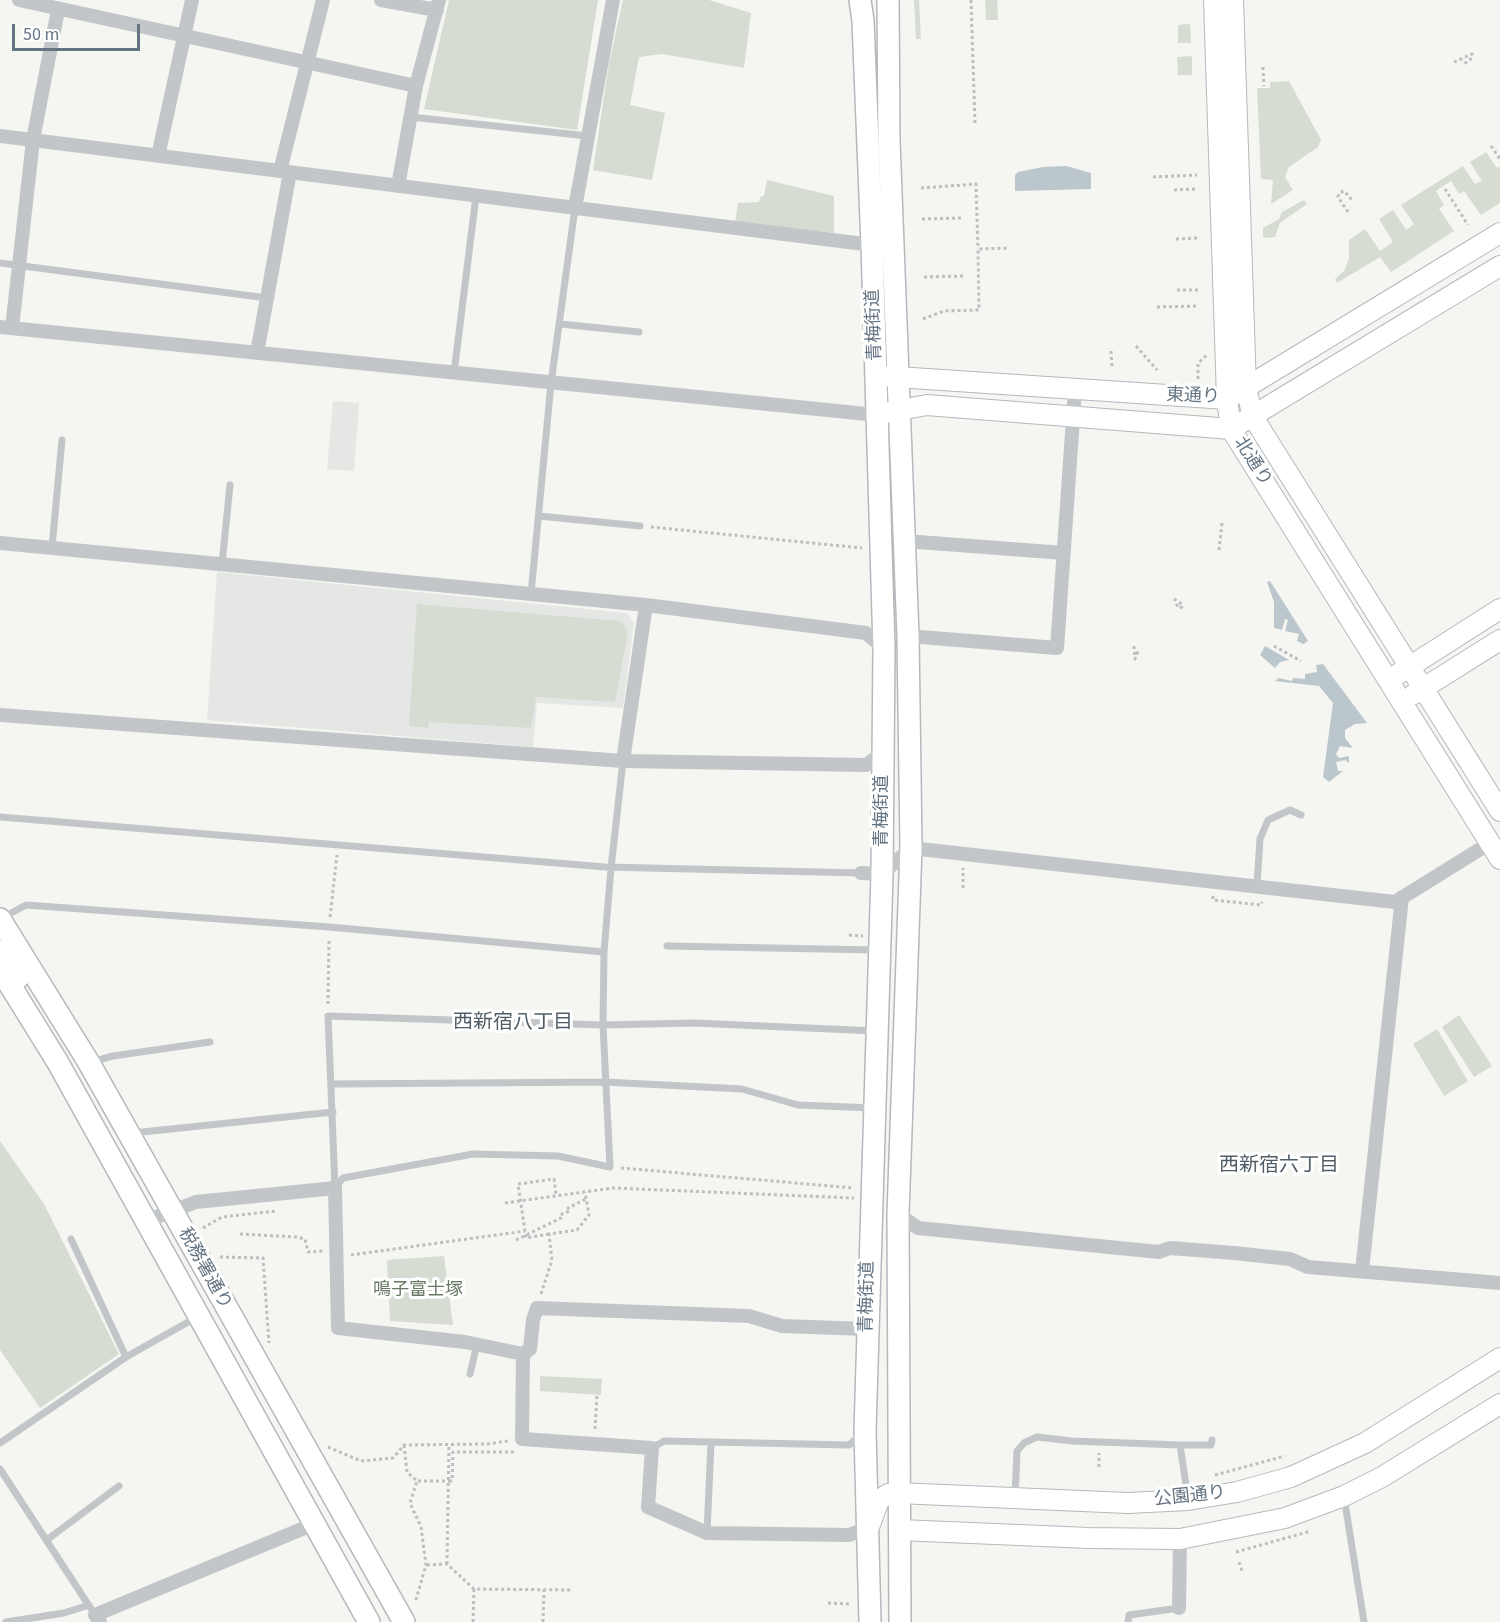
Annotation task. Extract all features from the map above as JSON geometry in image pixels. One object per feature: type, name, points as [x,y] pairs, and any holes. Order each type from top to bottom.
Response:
[{"type":"main road","name":"青梅街道","points":[[888,0],[889,141],[908,636],[911,848],[898,1214],[900,1622]]},
{"type":"main road","name":"北通り","points":[[1214,0],[1227,399],[1231,429],[1495,850]]},
{"type":"main road","name":"北通り","points":[[1233,0],[1246,388],[1253,417],[1500,811]]},
{"type":"main road","name":"青梅街道","points":[[862,7],[876,376],[868,415],[882,550],[884,648],[883,753],[872,874],[876,1030],[873,1108],[862,1194],[867,1329],[865,1431],[870,1622]]},
{"type":"main road","name":"東通り","points":[[876,376],[1227,399],[1500,233]]},
{"type":"main road","name":"東通り","points":[[868,415],[927,405],[1231,429],[1500,266]]},
{"type":"main road","points":[[1388,680],[1500,609]]},
{"type":"main road","points":[[1402,702],[1500,640]]},
{"type":"main road","name":"税務署通り","points":[[0,919],[4,943],[89,1063],[173,1213],[409,1615]]},
{"type":"main road","points":[[4,943],[27,992],[48,1047]]},
{"type":"main road","name":"税務署通り","points":[[0,970],[48,1047],[369,1622]]},
{"type":"main road","name":"公園通り","points":[[898,1492],[1128,1503],[1188,1500],[1237,1492],[1291,1477],[1328,1462],[1365,1443],[1500,1358]]},
{"type":"main road","name":"公園通り","points":[[900,1530],[1089,1538],[1180,1539],[1285,1518],[1344,1496],[1383,1478],[1500,1404]]},
{"type":"main road","points":[[898,1492],[888,1494],[879,1500],[868,1528],[900,1530]]},
{"type":"street","points":[[19,0],[416,86]]},
{"type":"street","points":[[158,156],[192,0]]},
{"type":"street","points":[[256,353],[267,298],[285,172],[323,0]]},
{"type":"street","points":[[381,0],[438,5],[416,86],[398,186]]},
{"type":"street","points":[[575,208],[613,0]]},
{"type":"street","points":[[58,10],[33,140],[17,265],[6,327],[868,415],[872,400],[875,343]]},
{"type":"street","points":[[0,136],[872,245]]},
{"type":"street","points":[[908,636],[1057,648],[1075,390]]},
{"type":"street","points":[[905,541],[1064,553]]},
{"type":"street","points":[[0,543],[646,605],[866,633],[884,648]]},
{"type":"street","points":[[623,761],[646,605]]},
{"type":"street","points":[[0,715],[623,761],[866,765],[883,753]]},
{"type":"street","points":[[872,874],[911,848],[1395,902],[1495,850]]},
{"type":"street","points":[[1362,1271],[1402,897]]},
{"type":"street","points":[[146,1221],[173,1213],[196,1202],[335,1188],[338,1328],[477,1344],[523,1354],[530,1349],[533,1320],[537,1308],[749,1316],[782,1326],[867,1329]]},
{"type":"street","points":[[898,1214],[918,1228],[1159,1252],[1170,1248],[1234,1253],[1290,1259],[1308,1267],[1500,1283]]},
{"type":"street","points":[[523,1354],[522,1439],[652,1448],[648,1507],[707,1533],[849,1534],[868,1528]]},
{"type":"street","points":[[95,1614],[314,1524]]},
{"type":"street","points":[[1179,1608],[1180,1539]]},
{"type":"lane","points":[[411,117],[588,136]]},
{"type":"lane","points":[[454,373],[476,195]]},
{"type":"lane","points":[[531,594],[551,383],[575,208]]},
{"type":"lane","points":[[0,263],[267,298]]},
{"type":"lane","points":[[560,324],[639,332]]},
{"type":"lane","points":[[52,547],[62,440]]},
{"type":"lane","points":[[222,564],[230,485]]},
{"type":"lane","points":[[538,516],[640,526]]},
{"type":"lane","points":[[335,1188],[343,1178],[473,1154],[558,1156],[610,1167],[603,1025],[604,952],[623,761]]},
{"type":"lane","points":[[1257,886],[1260,839],[1268,820],[1278,813],[1290,810],[1301,815]]},
{"type":"lane","points":[[0,817],[611,868],[872,874]]},
{"type":"lane","points":[[0,919],[26,905],[329,927],[604,952]]},
{"type":"lane","points":[[667,946],[872,943]]},
{"type":"lane","points":[[335,1188],[328,1016],[603,1025],[694,1023],[876,1030]]},
{"type":"lane","points":[[89,1063],[113,1056],[210,1042]]},
{"type":"lane","points":[[332,1084],[605,1082],[742,1089],[798,1105],[873,1108]]},
{"type":"lane","points":[[128,1134],[333,1112]]},
{"type":"lane","points":[[71,1239],[126,1357]]},
{"type":"lane","points":[[0,1443],[126,1357],[198,1317]]},
{"type":"lane","points":[[470,1374],[477,1344]]},
{"type":"lane","points":[[652,1448],[664,1441],[849,1445],[865,1431]]},
{"type":"lane","points":[[1015,1497],[1017,1451],[1024,1443],[1037,1437],[1072,1441],[1180,1445],[1210,1445],[1212,1440]]},
{"type":"lane","points":[[707,1533],[711,1443]]},
{"type":"lane","points":[[1180,1445],[1188,1500]]},
{"type":"lane","points":[[0,1468],[95,1614]]},
{"type":"lane","points":[[48,1539],[119,1486]]},
{"type":"lane","points":[[1344,1496],[1364,1622]]},
{"type":"lane","points":[[1128,1622],[1129,1615],[1179,1608]]},
{"type":"lane","points":[[6,1622],[64,1613],[95,1614]]},
{"type":"path","points":[[970,0],[975,124]]},
{"type":"path","points":[[1454,62],[1472,54],[1472,58],[1464,64]]},
{"type":"path","points":[[1263,67],[1264,86]]},
{"type":"path","points":[[1491,146],[1500,159]]},
{"type":"path","points":[[1153,177],[1197,175]]},
{"type":"path","points":[[921,188],[976,184],[979,310],[944,311],[923,319]]},
{"type":"path","points":[[1174,190],[1197,189]]},
{"type":"path","points":[[1445,189],[1468,225]]},
{"type":"path","points":[[1348,212],[1338,197],[1339,193],[1344,191],[1352,200]]},
{"type":"path","points":[[922,219],[962,218]]},
{"type":"path","points":[[1176,239],[1198,238]]},
{"type":"path","points":[[978,249],[1009,248]]},
{"type":"path","points":[[924,277],[964,276]]},
{"type":"path","points":[[1178,290],[1199,290]]},
{"type":"path","points":[[1158,307],[1199,306]]},
{"type":"path","points":[[1136,346],[1157,370]]},
{"type":"path","points":[[1198,381],[1198,363],[1214,348]]},
{"type":"path","points":[[1111,351],[1112,367]]},
{"type":"path","points":[[1219,550],[1222,523]]},
{"type":"path","points":[[640,526],[882,550]]},
{"type":"path","points":[[1134,646],[1136,659],[1139,649]]},
{"type":"path","points":[[1274,646],[1300,661]]},
{"type":"path","points":[[963,868],[963,888]]},
{"type":"path","points":[[1204,896],[1273,903]]},
{"type":"path","points":[[1251,904],[1261,905],[1262,902]]},
{"type":"path","points":[[849,935],[872,943]]},
{"type":"path","points":[[610,1167],[862,1194]]},
{"type":"path","points":[[556,1196],[554,1179],[518,1184],[526,1238],[577,1230],[589,1215],[585,1192]]},
{"type":"path","points":[[504,1203],[613,1188],[862,1194]]},
{"type":"path","points":[[516,1240],[525,1233],[564,1217],[562,1214],[570,1211],[568,1208],[586,1198]]},
{"type":"path","points":[[203,1228],[222,1218],[277,1211]]},
{"type":"path","points":[[240,1234],[297,1237],[305,1239],[308,1252],[322,1251],[337,1254],[525,1233]]},
{"type":"path","points":[[537,1308],[552,1260],[549,1234]]},
{"type":"path","points":[[322,1240],[322,1251]]},
{"type":"path","points":[[219,1257],[263,1258],[269,1348]]},
{"type":"path","points":[[595,1444],[597,1395]]},
{"type":"path","points":[[324,1445],[362,1461],[393,1458],[404,1445],[487,1444],[522,1439],[522,1452],[453,1452],[452,1481],[417,1481],[407,1472],[404,1445]]},
{"type":"path","points":[[447,1564],[449,1444]]},
{"type":"path","points":[[1099,1467],[1100,1446]]},
{"type":"path","points":[[1215,1474],[1285,1456]]},
{"type":"path","points":[[409,1615],[426,1565],[421,1527],[410,1503],[417,1481]]},
{"type":"path","points":[[1236,1552],[1311,1531]]},
{"type":"path","points":[[1239,1562],[1242,1571]]},
{"type":"path","points":[[426,1565],[447,1564],[474,1589],[571,1590]]},
{"type":"path","points":[[473,1622],[474,1589]]},
{"type":"path","points":[[543,1622],[544,1590]]},
{"type":"path","points":[[828,1603],[851,1604]]},
{"type":"shaded area","points":[[1066,166],[1091,173],[1091,189],[1015,191],[1015,175],[1018,172],[1043,167]]},
{"type":"shaded area","points":[[333,401],[359,403],[354,471],[327,469]]},
{"type":"shaded area","points":[[217,572],[627,613],[634,623],[623,708],[537,703],[533,747],[207,720]]},
{"type":"shaded area","points":[[1270,581],[1308,641],[1303,644],[1297,641],[1299,634],[1285,631],[1288,620],[1285,619],[1282,630],[1274,628],[1274,602],[1267,582]]},
{"type":"shaded area","points":[[1265,646],[1289,660],[1280,662],[1275,668],[1260,655]]},
{"type":"shaded area","points":[[1323,664],[1367,723],[1355,724],[1345,730],[1345,738],[1353,748],[1340,746],[1336,754],[1339,758],[1349,756],[1349,763],[1345,760],[1336,762],[1338,771],[1343,771],[1329,782],[1323,777],[1333,703],[1319,686],[1275,681],[1279,678],[1292,681],[1293,678],[1305,679],[1305,674],[1317,672],[1316,665]]},
{"type":"green space","points":[[449,0],[598,0],[577,130],[424,109]]},
{"type":"green space","points":[[623,0],[709,0],[751,13],[744,68],[662,54],[639,57],[630,105],[665,113],[652,180],[593,170],[609,63]]},
{"type":"green space","points":[[914,0],[919,0],[921,39],[916,39]]},
{"type":"green space","points":[[985,0],[997,0],[998,20],[986,20]]},
{"type":"green space","points":[[1190,24],[1191,43],[1178,43],[1178,25]]},
{"type":"green space","points":[[1192,56],[1192,75],[1178,75],[1177,57]]},
{"type":"green space","points":[[1289,81],[1321,140],[1318,147],[1289,167],[1285,177],[1293,190],[1271,204],[1273,180],[1261,179],[1257,88],[1270,88],[1270,82]]},
{"type":"green space","points":[[1486,152],[1497,168],[1500,166],[1500,203],[1481,215],[1464,191],[1459,194],[1451,181],[1436,191],[1444,205],[1439,209],[1454,231],[1391,272],[1380,257],[1337,283],[1335,279],[1345,270],[1349,258],[1349,240],[1365,229],[1380,251],[1393,242],[1379,219],[1393,210],[1406,230],[1414,224],[1401,205],[1463,166],[1475,184],[1482,181],[1470,162]]},
{"type":"green space","points":[[767,180],[834,196],[834,233],[735,223],[738,203],[759,202],[760,197],[764,196]]},
{"type":"green space","points":[[1304,200],[1307,204],[1280,223],[1275,237],[1263,238],[1263,228],[1279,219],[1282,212]]},
{"type":"green space","points":[[417,604],[620,621],[628,632],[615,702],[536,697],[531,728],[429,722],[428,728],[409,726]]},
{"type":"green space","points":[[1459,1015],[1492,1066],[1474,1077],[1442,1027]]},
{"type":"green space","points":[[1437,1029],[1468,1081],[1444,1096],[1413,1044]]},
{"type":"green space","points":[[0,1141],[44,1204],[119,1354],[40,1408],[0,1350]]},
{"type":"green space","name":"鳴子富士塚","points":[[444,1256],[453,1325],[390,1321],[387,1260]]},
{"type":"green space","points":[[540,1376],[602,1379],[601,1395],[540,1391]]},
{"type":"district","name":"西新宿八丁目","points":[[513,1024]]},
{"type":"district","name":"西新宿六丁目","points":[[1279,1167]]}]
